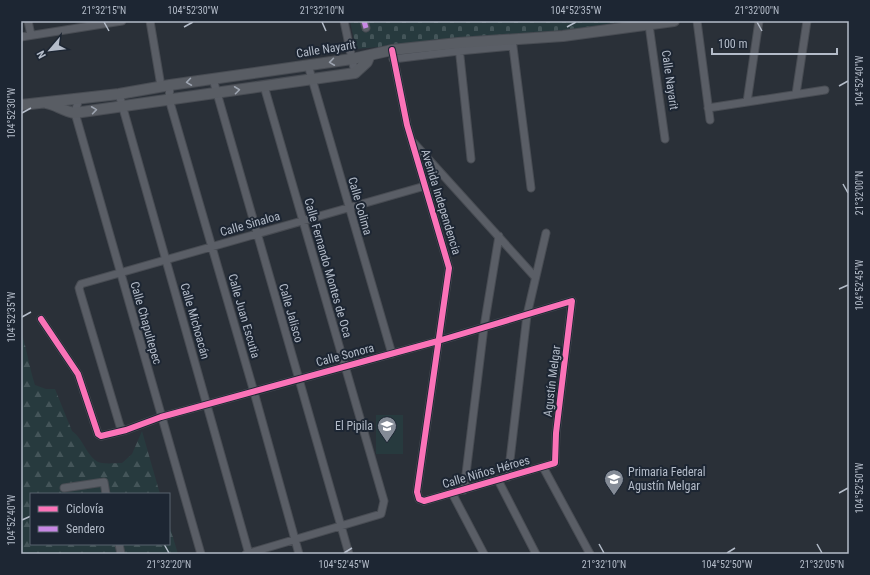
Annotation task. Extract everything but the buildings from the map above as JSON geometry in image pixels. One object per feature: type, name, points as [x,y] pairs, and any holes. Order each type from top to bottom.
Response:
[{"type":"street","points":[[28,21],[31,35]]},
{"type":"street","points":[[21,37],[96,23],[122,21]]},
{"type":"street","name":"Calle Juan Escutia","points":[[150,21],[165,86],[254,392],[299,554]]},
{"type":"street","points":[[344,21],[355,73]]},
{"type":"street","points":[[370,55],[393,55],[513,42],[674,21]]},
{"type":"street","points":[[697,21],[710,120]]},
{"type":"street","points":[[747,102],[760,21]]},
{"type":"street","points":[[796,94],[807,21]]},
{"type":"street","name":"Calle Nayarit","points":[[649,25],[665,139]]},
{"type":"street","points":[[513,42],[531,188]]},
{"type":"street","points":[[458,47],[471,158]]},
{"type":"street","name":"Calle Nayarit","points":[[21,105],[119,94],[370,55]]},
{"type":"street","name":"Calle Nayarit","points":[[44,103],[49,103],[64,111],[75,113],[355,73],[367,62],[370,55]]},
{"type":"street","name":"Avenida Independencia","points":[[393,55],[411,140],[448,261],[417,492],[420,499],[424,502]]},
{"type":"street","name":"Calle Colima","points":[[308,65],[392,354]]},
{"type":"street","name":"Calle Jalisco","points":[[213,79],[349,554]]},
{"type":"street","name":"Calle Fernando Montes de Oca","points":[[264,86],[384,501],[381,514],[341,526]]},
{"type":"street","points":[[708,108],[825,90]]},
{"type":"street","name":"Calle Michoacán","points":[[119,94],[248,554]]},
{"type":"street","points":[[75,113],[79,98]]},
{"type":"street","name":"Calle Chapultepec","points":[[75,113],[201,554]]},
{"type":"street","points":[[411,140],[535,276]]},
{"type":"street","name":"Calle Sinaloa","points":[[123,430],[120,426],[80,292],[79,288],[81,284],[425,186]]},
{"type":"street","points":[[508,477],[527,315],[546,233]]},
{"type":"street","points":[[464,490],[484,328],[499,236]]},
{"type":"street","name":"Calle Sonora","points":[[41,319],[78,374],[98,434],[101,436],[161,417],[392,354],[572,301]]},
{"type":"street","name":"Agustín Melgar","points":[[555,463],[556,433],[572,301]]},
{"type":"street","name":"Calle Niños Héroes","points":[[424,502],[555,463]]},
{"type":"street","points":[[543,467],[590,554]]},
{"type":"street","points":[[498,480],[536,554]]},
{"type":"street","points":[[64,488],[104,482],[106,493]]},
{"type":"street","points":[[452,493],[484,554]]},
{"type":"street","points":[[248,554],[341,526]]},
{"type":"green space","points":[[350,21],[629,21],[565,30],[356,49]]},
{"type":"green space","points":[[21,331],[35,385],[46,389],[55,389],[72,431],[80,439],[93,458],[102,463],[122,463],[132,454],[142,431],[160,493],[30,493],[30,545],[170,545],[170,527],[178,554],[21,554]]},
{"type":"green space","points":[[376,415],[403,415],[403,454],[376,454]]},
{"type":"marked path","points":[[364,21],[366,28]]},
{"type":"cycle path","points":[[41,319],[78,374],[98,434],[101,436],[126,430],[161,417],[438,341],[572,301],[556,433],[555,463],[424,501],[419,499],[417,492],[449,268],[407,125],[392,50]]},
{"type":"place","name":"El Pipila","points":[[387,443]]},
{"type":"place","name":"Primaria Federal Agustín Melgar","points":[[614,496]]}]
